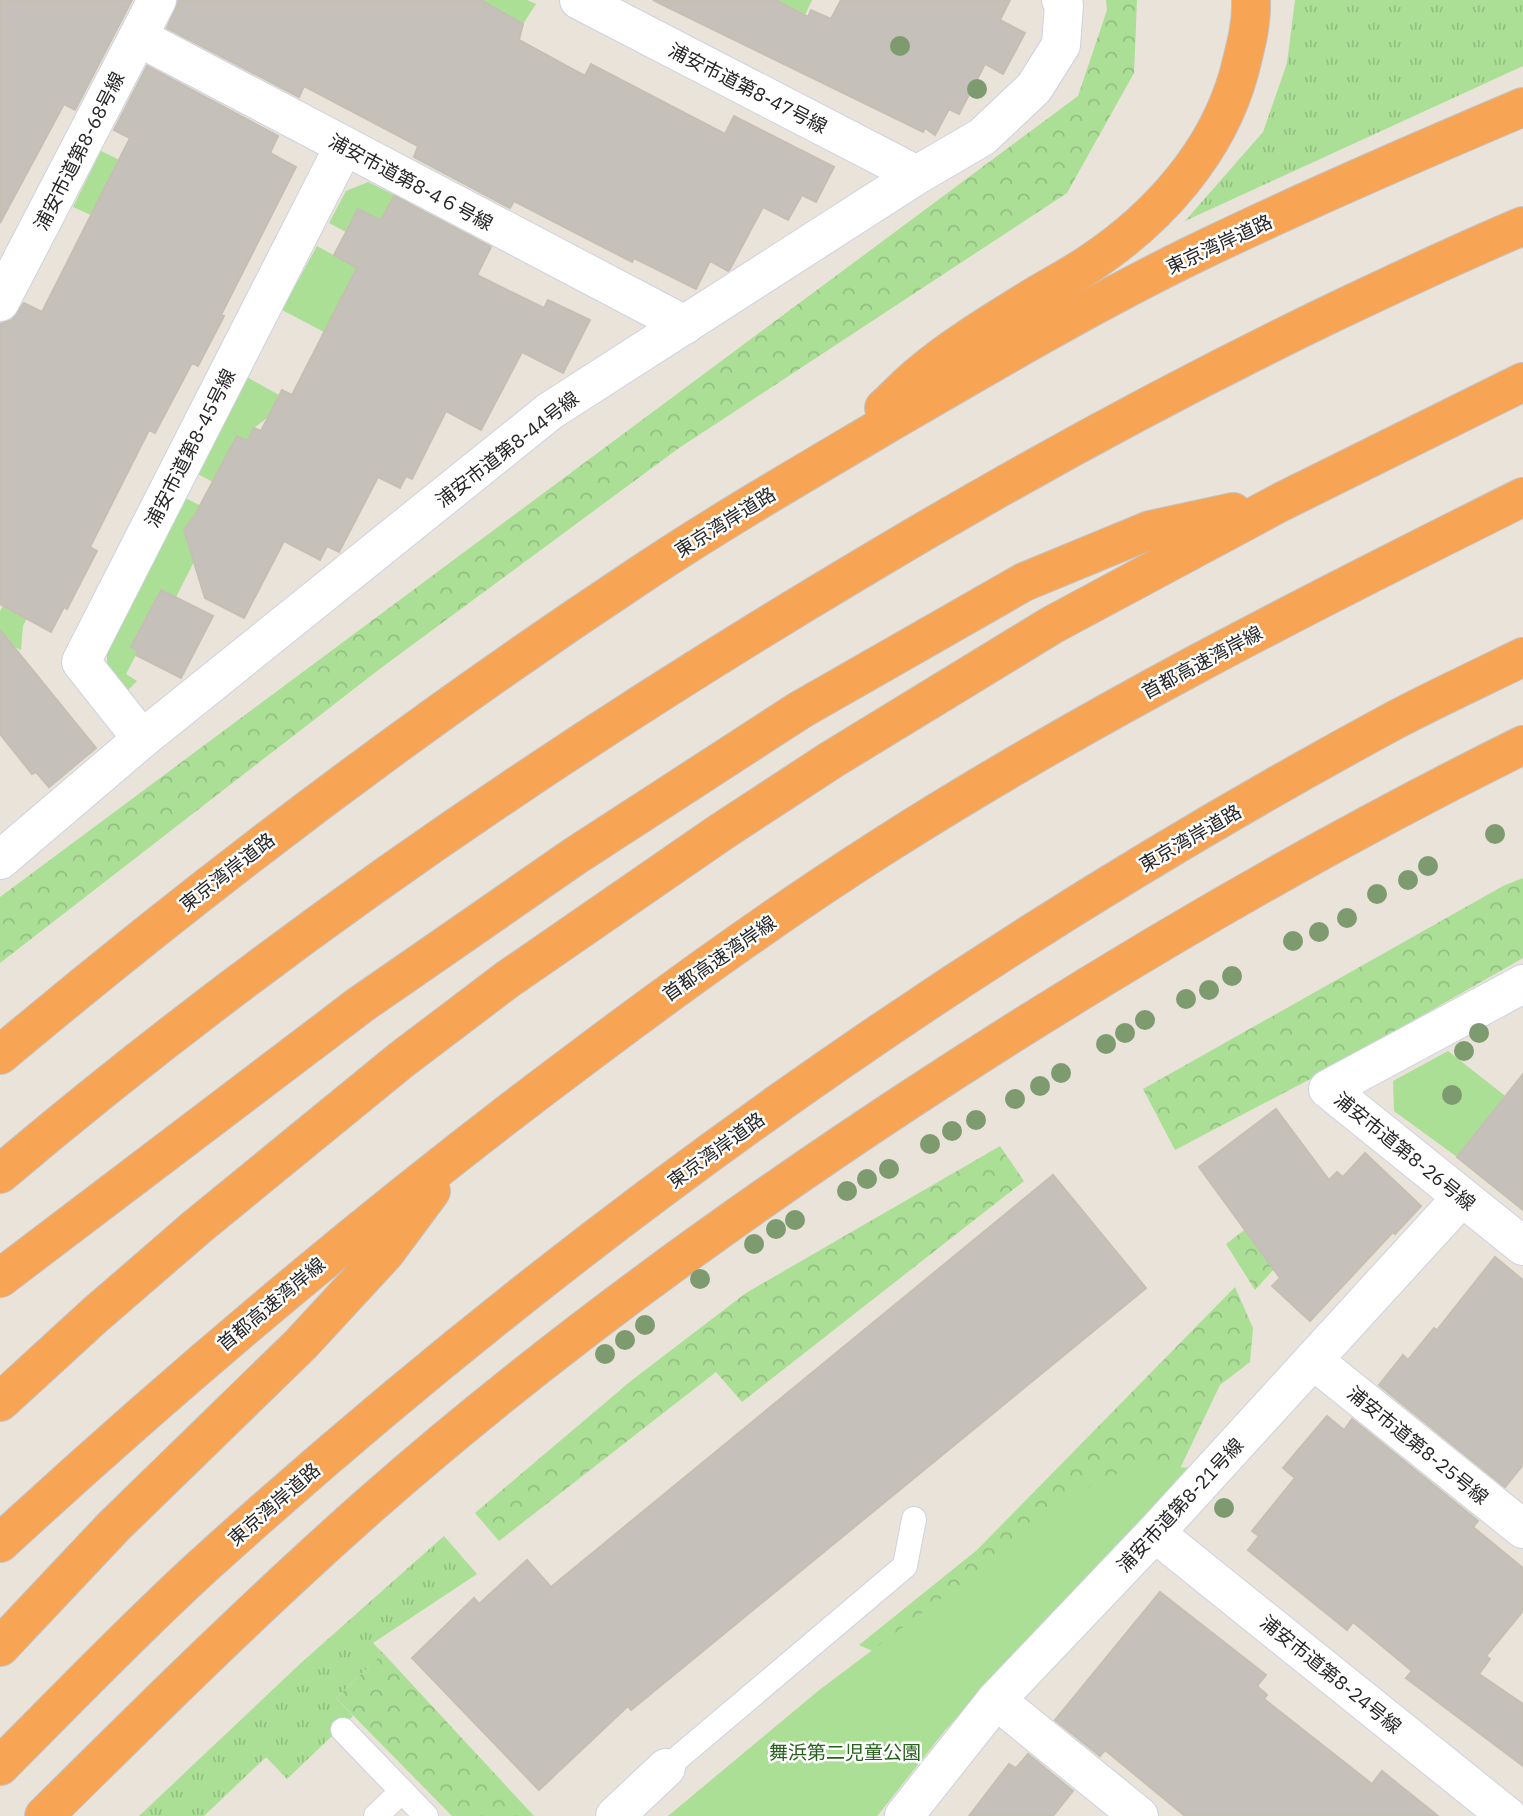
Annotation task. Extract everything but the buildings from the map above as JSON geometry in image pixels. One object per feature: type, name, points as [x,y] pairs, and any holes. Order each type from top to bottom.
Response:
[{"type":"highway","points":[[834,455],[924,371],[1024,303],[1091,262],[1126,237],[1160,206],[1186,177],[1232,96],[1247,46],[1251,0]]},
{"type":"highway","name":"東京湾岸道路","points":[[0,1055],[147,934],[271,837],[420,727],[641,574],[834,455],[1054,329],[1190,256],[1523,107]]},
{"type":"highway","points":[[0,1174],[89,1098],[290,945],[527,779],[747,637],[977,499],[1212,371],[1457,253],[1523,226]]},
{"type":"highway","points":[[0,1402],[198,1226],[401,1060],[539,957],[721,832],[1052,625],[1281,502],[1523,382]]},
{"type":"highway","name":"首都高速湾岸線","points":[[0,1543],[264,1309],[465,1144],[735,946],[884,845],[1103,715],[1316,600],[1523,497]]},
{"type":"highway","points":[[0,1278],[382,989],[575,856],[800,710],[1024,582],[1150,530],[1281,502]]},
{"type":"highway","name":"東京湾岸道路","points":[[0,1766],[201,1568],[430,1370],[647,1199],[899,1020],[1029,935],[1178,844],[1397,719],[1523,657]]},
{"type":"highway","points":[[44,1816],[251,1613],[373,1503],[581,1333],[807,1168],[1058,1004],[1187,925],[1383,816],[1523,745]]},
{"type":"highway","points":[[0,1647],[114,1526],[301,1344],[385,1253],[465,1144]]},
{"type":"street","name":"浦安市道第8-68号線","points":[[0,302],[157,0]]},
{"type":"street","name":"浦安市道第8-47号線","points":[[579,0],[917,175]]},
{"type":"street","name":"浦安市道第8-44号線","points":[[0,860],[142,739],[550,411],[917,175],[982,137],[1034,88],[1061,45],[1064,5],[1061,0]]},
{"type":"street","name":"浦安市道第8-4６号線","points":[[138,37],[685,325]]},
{"type":"street","name":"浦安市道第8-45号線","points":[[142,739],[81,663],[344,146]]},
{"type":"street","name":"浦安市道第8-26号線","points":[[1523,984],[1328,1089],[1523,1246]]},
{"type":"street","name":"浦安市道第8-21号線","points":[[904,1816],[996,1700],[1155,1533],[1462,1197]]},
{"type":"street","name":"浦安市道第8-25号線","points":[[1314,1360],[1523,1529]]},
{"type":"street","name":"浦安市道第8-24号線","points":[[1155,1533],[1507,1816]]},
{"type":"street","points":[[996,1700],[1139,1816]]},
{"type":"street","points":[[615,1816],[666,1768]]},
{"type":"lane","points":[[666,1768],[905,1566],[914,1519]]},
{"type":"lane","points":[[343,1730],[426,1816]]},
{"type":"lane","points":[[376,1816],[402,1791]]},
{"type":"green space","points":[[481,0],[527,0],[536,4],[523,24]]},
{"type":"green space","points":[[776,0],[812,0],[805,15]]},
{"type":"green space","points":[[1106,0],[1137,0],[1134,73],[1067,193],[679,448],[381,668],[0,963],[0,897],[1078,96],[1107,10]]},
{"type":"green space","points":[[1295,0],[1523,0],[1523,66],[1185,221],[1263,132],[1287,63]]},
{"type":"green space","points":[[101,151],[126,163],[108,181],[91,215],[73,207]]},
{"type":"green space","points":[[368,182],[409,202],[404,214],[388,206],[381,220],[358,209],[346,232],[329,223],[346,191]]},
{"type":"green space","points":[[317,246],[357,268],[324,332],[282,310]]},
{"type":"green space","points":[[245,376],[279,395],[267,418],[254,428],[247,441],[213,482],[196,473]]},
{"type":"green space","points":[[183,497],[236,523],[195,516],[186,527],[185,534],[200,550],[176,597],[161,590],[132,647],[138,651],[126,674],[137,681],[125,693],[108,670],[106,648]]},
{"type":"green space","points":[[12,593],[33,604],[23,626],[21,650],[0,640],[0,611]]},
{"type":"green space","points":[[1523,878],[1523,958],[1316,1076],[1175,1150],[1143,1089],[1503,886]]},
{"type":"green space","points":[[1448,1051],[1518,1106],[1457,1157],[1394,1111],[1393,1081]]},
{"type":"green space","points":[[1000,1146],[1024,1181],[742,1402],[716,1372],[499,1541],[475,1513],[632,1380],[746,1293]]},
{"type":"green space","points":[[1303,1185],[1292,1249],[1255,1290],[1226,1244]]},
{"type":"green space","name":"舞浜第二児童公園","points":[[1235,1287],[1253,1328],[1250,1362],[1220,1385],[1175,1479],[946,1729],[877,1816],[810,1816],[881,1655],[859,1645],[977,1550]]},
{"type":"green space","name":"舞浜第二児童公園","points":[[1138,1465],[1194,1468],[946,1729],[877,1816],[668,1816],[818,1691],[1092,1485]]},
{"type":"green space","points":[[444,1536],[477,1574],[373,1643],[383,1653],[336,1698],[353,1716],[287,1779],[266,1757],[204,1816],[139,1816],[302,1662]]},
{"type":"green space","points":[[383,1653],[534,1816],[452,1816],[336,1698]]}]
